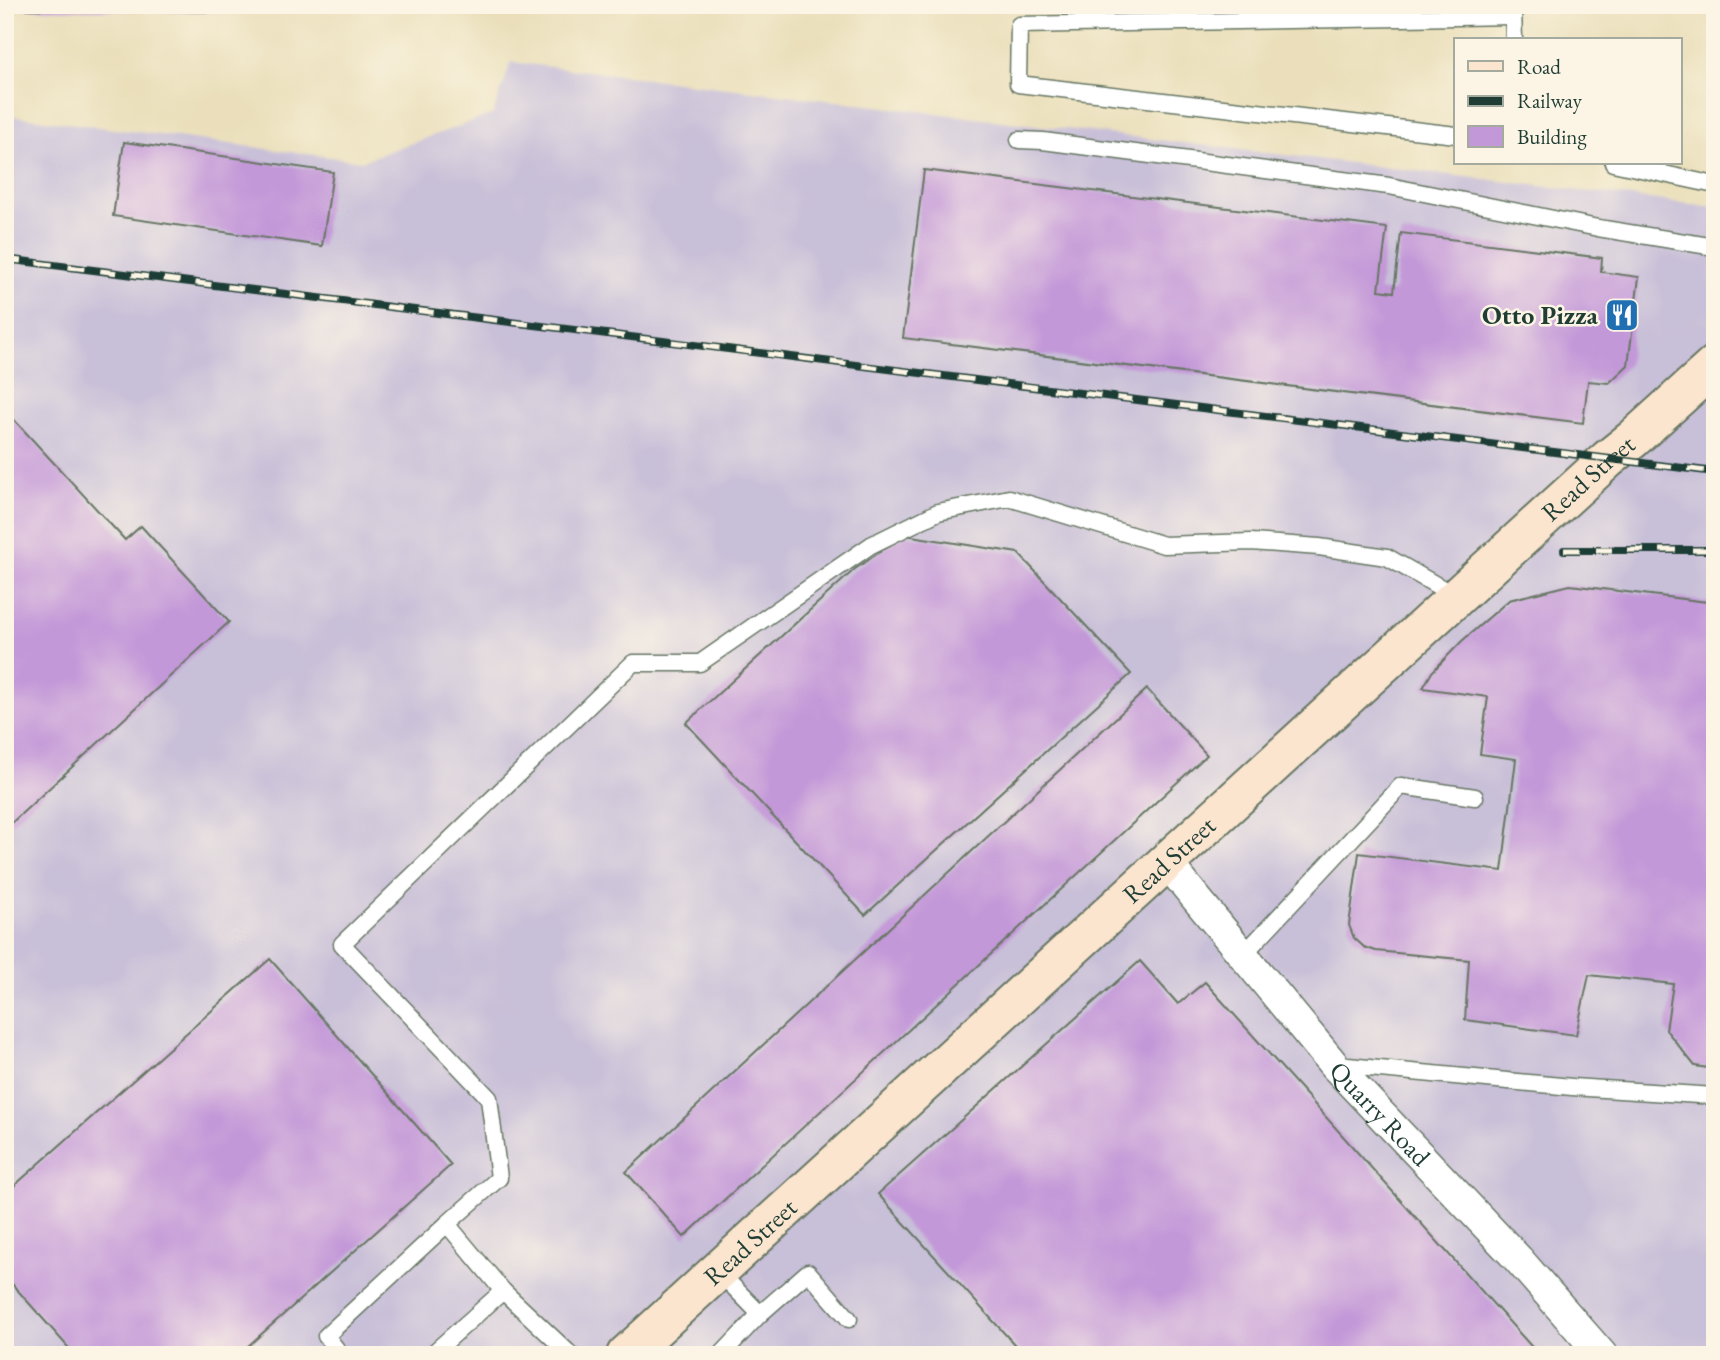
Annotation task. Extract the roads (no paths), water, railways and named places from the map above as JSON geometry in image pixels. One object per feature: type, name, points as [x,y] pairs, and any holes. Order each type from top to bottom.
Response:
[{"type":"street","name":"Read Street","points":[[626,1355],[1715,365]]},
{"type":"street","name":"Quarry Road","points":[[1167,863],[1334,1065],[1518,1259],[1602,1355]]},
{"type":"lane","points":[[1454,135],[1018,84],[1019,25],[1513,10],[1514,38]]},
{"type":"lane","points":[[1019,140],[1389,186],[1598,228],[1715,247]]},
{"type":"lane","points":[[1618,164],[1715,185]]},
{"type":"lane","points":[[341,1355],[327,1336],[499,1178],[489,1098],[342,944],[633,663],[700,663],[871,545],[938,512],[1009,498],[1164,545],[1251,542],[1320,547],[1387,557],[1457,597]]},
{"type":"lane","points":[[1243,955],[1401,786],[1475,797]]},
{"type":"lane","points":[[1334,1065],[1572,1087],[1715,1096]]},
{"type":"lane","points":[[447,1224],[503,1291],[571,1355]]},
{"type":"lane","points":[[718,1271],[760,1314]]},
{"type":"lane","points":[[721,1355],[760,1314],[808,1272],[849,1318]]},
{"type":"lane","points":[[431,1355],[503,1291]]},
{"type":"railway","points":[[5,259],[1715,472]]},
{"type":"railway","points":[[1564,550],[1715,550]]},
{"type":"place","name":"Otto Pizza","points":[[1622,315]]}]
